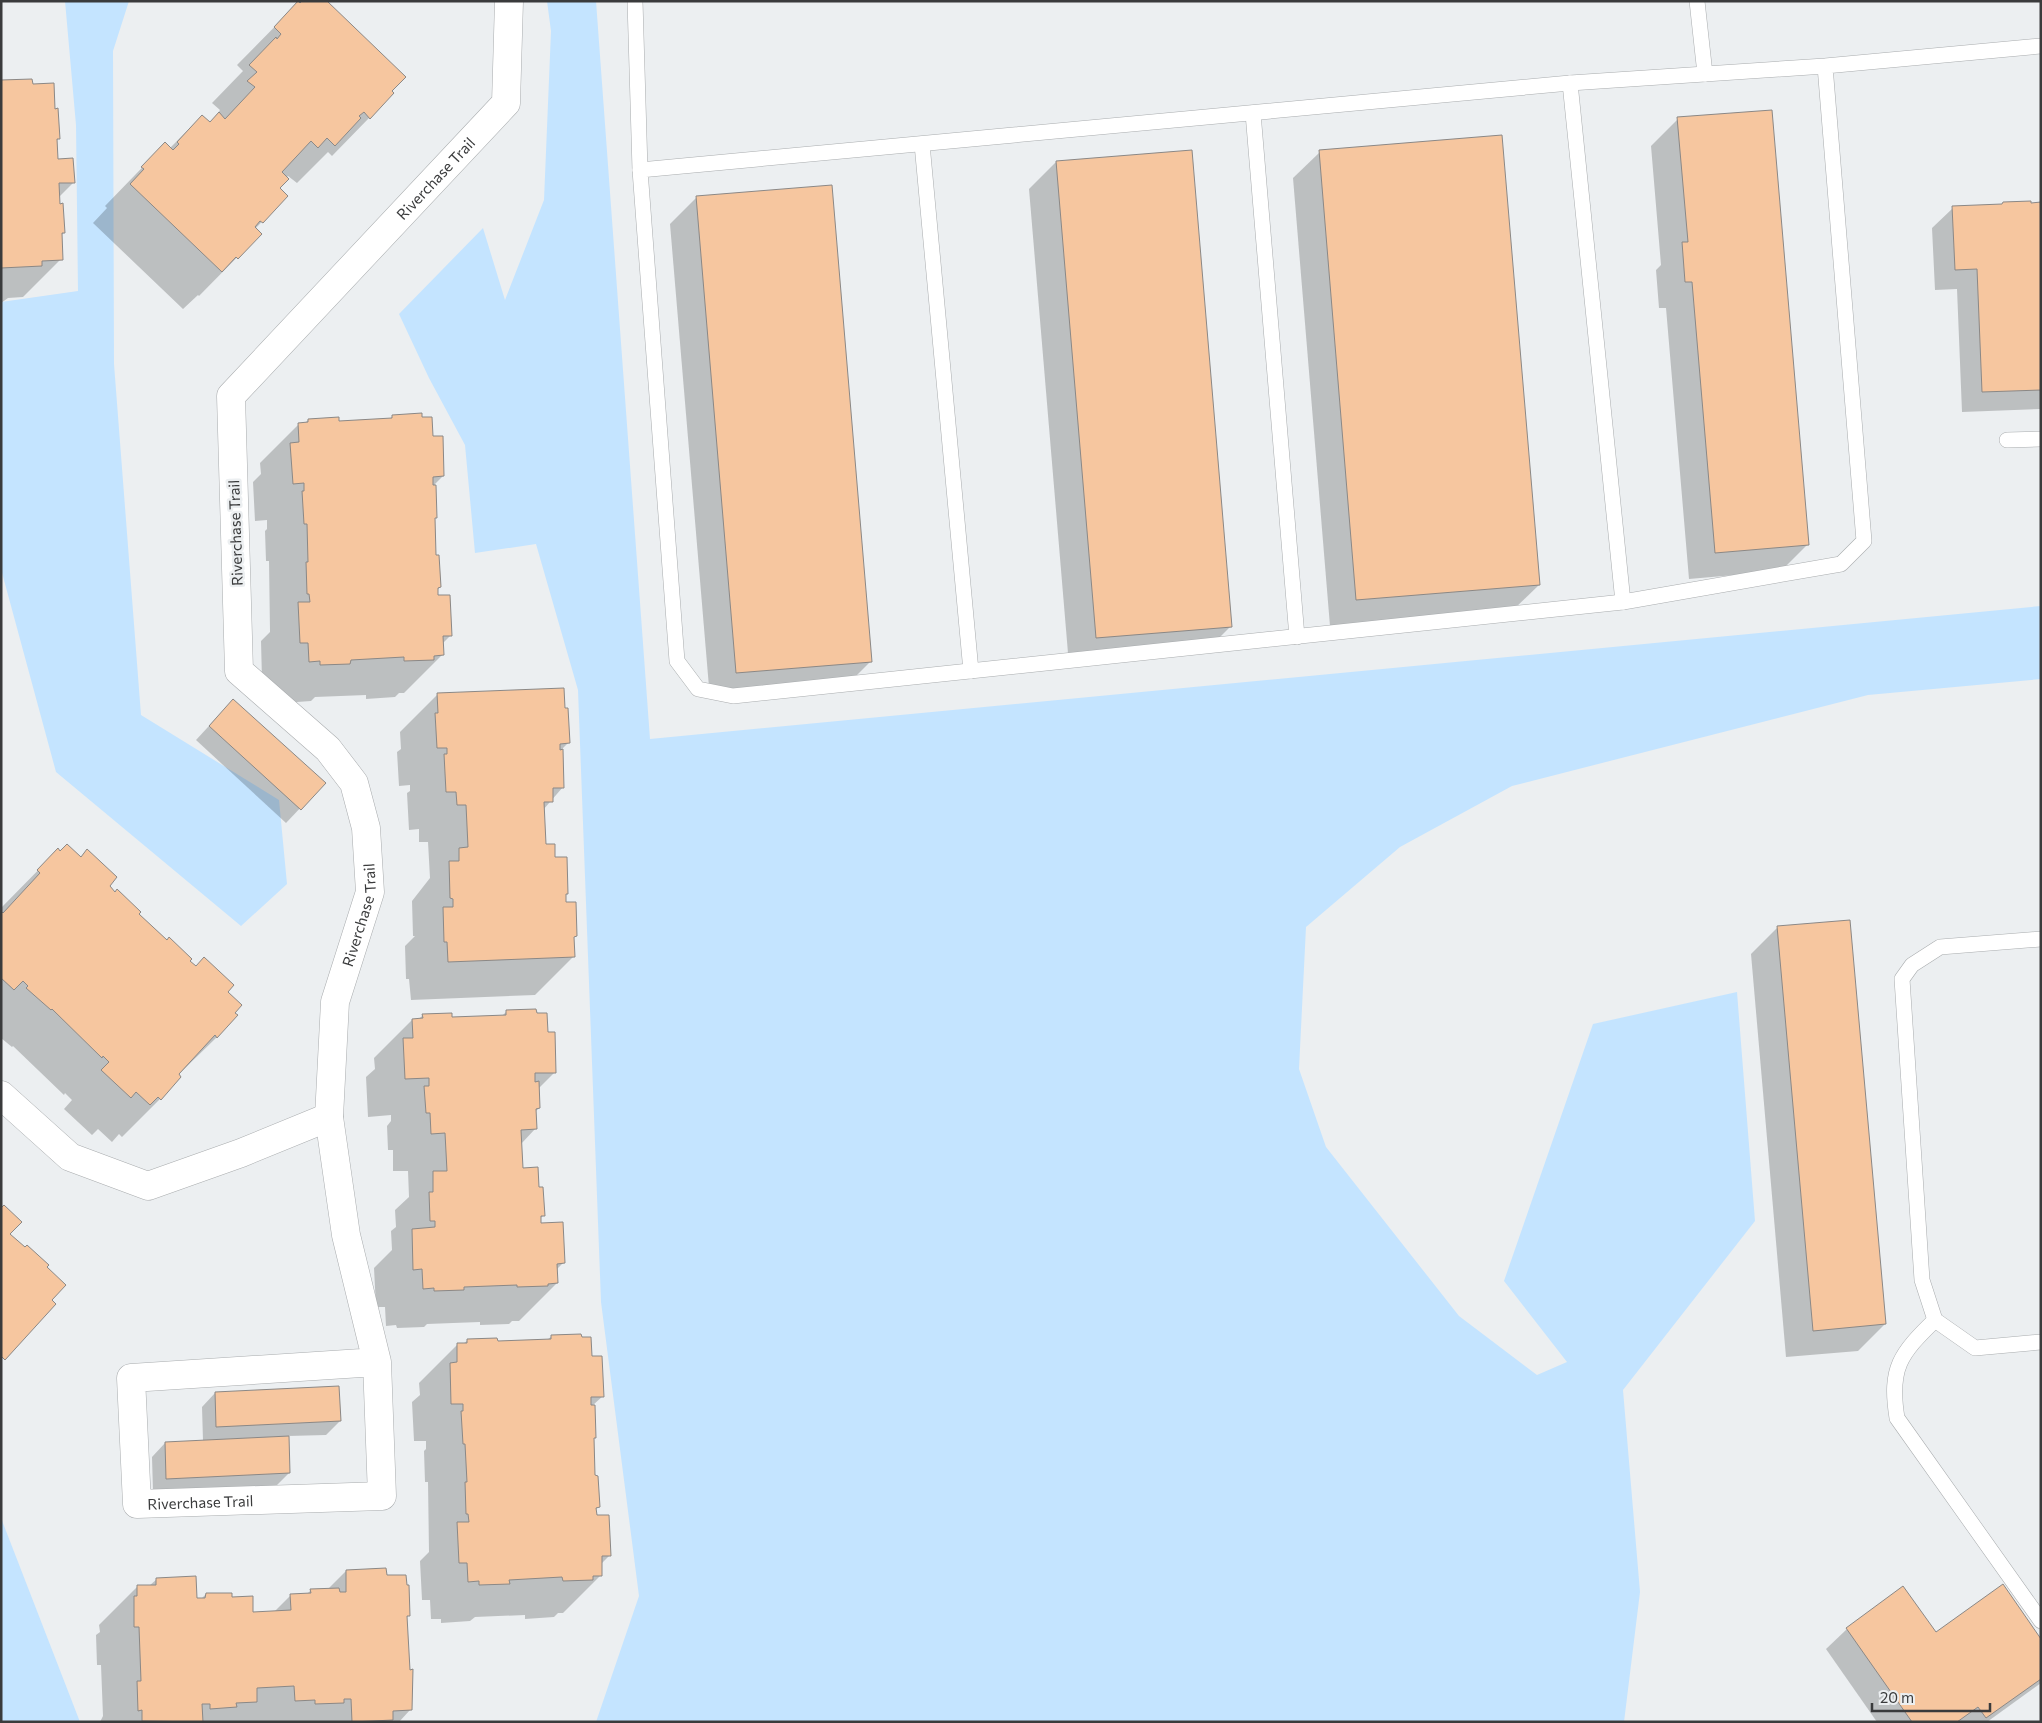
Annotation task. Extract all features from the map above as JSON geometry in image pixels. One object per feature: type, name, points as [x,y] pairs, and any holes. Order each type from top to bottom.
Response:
[{"type":"street","name":"Riverchase Trail","points":[[377,1362],[131,1378],[137,1504],[382,1496],[377,1362],[346,1234],[329,1117],[335,1002],[370,892],[366,828],[354,783],[328,749],[239,671],[231,396],[506,104],[509,1]]},
{"type":"street","points":[[1,1095],[70,1157],[148,1186],[241,1153],[329,1117]]},
{"type":"lane","points":[[635,1],[640,170],[677,661],[698,689],[733,696],[1624,602],[1841,564],[1864,541],[1825,66]]},
{"type":"lane","points":[[1697,1],[1705,74]]},
{"type":"lane","points":[[640,170],[1570,83],[1825,66],[2041,46]]},
{"type":"lane","points":[[1570,83],[1624,602]]},
{"type":"lane","points":[[1253,112],[1296,637]]},
{"type":"lane","points":[[922,144],[971,671]]},
{"type":"lane","points":[[2007,440],[2041,439]]},
{"type":"lane","points":[[2041,939],[1940,947],[1912,965],[1902,979],[1922,1280],[1935,1320],[1975,1348],[2041,1342]]},
{"type":"lane","points":[[1935,1320],[1911,1344],[1896,1371],[1893,1394],[1897,1418],[2041,1621]]},
{"type":"shaded area","points":[[65,1],[129,1],[113,51],[114,364],[141,715],[279,800],[287,884],[241,926],[56,772],[1,569],[1,302],[78,291],[76,125]]},
{"type":"shaded area","points":[[547,1],[596,1],[650,739],[2041,606],[2041,679],[1868,695],[1512,786],[1400,847],[1306,927],[1299,1069],[1326,1147],[1459,1316],[1537,1375],[1567,1362],[1504,1281],[1593,1024],[1737,992],[1755,1221],[1623,1390],[1640,1592],[1624,1722],[596,1722],[639,1596],[601,1302],[578,690],[536,544],[475,553],[465,445],[429,378],[399,314],[483,228],[505,300],[544,200],[551,31]]},
{"type":"shaded area","points":[[1,1518],[80,1722],[1,1722]]},
{"type":"building","points":[[298,1],[300,3],[302,1],[327,1],[406,77],[392,91],[394,93],[370,119],[364,112],[359,116],[361,118],[335,146],[327,138],[318,148],[311,141],[282,172],[289,179],[280,188],[288,196],[263,223],[260,221],[255,227],[262,234],[238,259],[236,257],[222,272],[130,184],[144,169],[141,167],[165,142],[173,150],[179,144],[177,142],[202,115],[210,122],[219,112],[225,119],[255,87],[247,81],[257,72],[249,65],[281,34],[274,27]]},
{"type":"building","points":[[32,79],[33,84],[54,83],[55,109],[58,108],[60,139],[57,139],[58,159],[73,158],[75,183],[59,183],[60,204],[63,203],[65,233],[62,233],[63,260],[42,261],[42,266],[1,268],[1,80]]},
{"type":"building","points":[[1772,110],[1809,545],[1715,553],[1692,282],[1685,282],[1682,242],[1688,242],[1677,117]]},
{"type":"building","points":[[1502,135],[1540,585],[1356,600],[1319,150]]},
{"type":"building","points":[[1192,150],[1232,627],[1096,638],[1056,161]]},
{"type":"building","points":[[832,185],[872,662],[736,673],[696,196]]},
{"type":"building","points":[[2031,201],[2031,203],[2041,202],[2041,390],[1982,392],[1977,269],[1955,270],[1952,206]]},
{"type":"building","points":[[422,413],[422,417],[432,417],[433,436],[443,436],[444,476],[433,477],[433,485],[436,485],[436,555],[439,555],[441,587],[438,588],[438,595],[450,595],[452,636],[443,636],[444,655],[434,656],[434,660],[404,661],[404,657],[351,660],[350,664],[320,665],[320,661],[309,662],[308,643],[300,643],[298,602],[310,602],[309,594],[307,594],[307,524],[304,524],[302,491],[304,491],[304,483],[293,484],[290,443],[299,442],[298,423],[308,422],[308,419],[339,417],[339,421],[392,418],[392,415]]},
{"type":"building","points":[[564,688],[565,708],[568,708],[570,743],[560,744],[560,750],[563,749],[564,788],[553,788],[553,802],[544,802],[546,844],[555,844],[555,857],[567,857],[568,894],[566,894],[566,902],[576,902],[577,936],[574,937],[575,957],[448,962],[447,942],[444,942],[443,907],[453,907],[453,899],[450,898],[449,861],[459,861],[459,848],[468,847],[466,805],[457,805],[456,792],[446,792],[444,754],[447,754],[447,748],[437,748],[435,713],[438,713],[437,693]]},
{"type":"building","points":[[233,699],[326,783],[301,810],[209,726]]},
{"type":"building","points":[[67,844],[81,857],[87,849],[117,877],[110,886],[115,892],[117,889],[141,912],[139,914],[167,940],[169,937],[192,959],[190,961],[196,966],[204,957],[234,985],[228,992],[242,1005],[235,1013],[238,1015],[217,1038],[215,1035],[179,1074],[181,1077],[161,1100],[158,1097],[150,1105],[136,1092],[131,1098],[101,1070],[109,1062],[103,1056],[102,1058],[52,1009],[26,988],[28,986],[23,981],[14,990],[1,978],[1,911],[3,913],[40,873],[37,870],[58,848],[60,851]]},
{"type":"building","points":[[1850,920],[1886,1324],[1813,1331],[1777,926]]},
{"type":"building","points":[[536,1009],[537,1013],[547,1013],[548,1032],[555,1032],[556,1073],[535,1073],[535,1082],[539,1081],[540,1108],[536,1109],[537,1129],[521,1130],[523,1168],[538,1167],[539,1187],[543,1187],[545,1216],[541,1216],[541,1223],[563,1222],[565,1263],[557,1264],[558,1283],[548,1284],[548,1286],[464,1287],[464,1290],[434,1291],[434,1288],[423,1289],[422,1269],[413,1270],[412,1229],[435,1227],[435,1221],[430,1221],[429,1192],[433,1192],[433,1171],[447,1171],[445,1133],[431,1134],[430,1113],[426,1113],[424,1086],[429,1086],[429,1078],[405,1079],[403,1038],[413,1038],[412,1019],[423,1018],[422,1014],[452,1013],[452,1017],[506,1015],[506,1010]]},
{"type":"building","points":[[4,1205],[22,1222],[10,1234],[25,1247],[27,1245],[49,1265],[47,1267],[66,1285],[52,1300],[56,1304],[5,1360],[1,1356],[1,1208]]},
{"type":"building","points":[[581,1334],[582,1337],[591,1337],[592,1356],[602,1356],[604,1397],[591,1397],[591,1405],[595,1405],[595,1475],[598,1476],[600,1507],[596,1508],[597,1515],[609,1515],[611,1556],[602,1556],[602,1576],[593,1576],[593,1580],[563,1581],[562,1577],[509,1580],[510,1584],[479,1585],[479,1581],[468,1582],[467,1563],[459,1563],[457,1522],[469,1522],[468,1514],[466,1514],[465,1482],[467,1482],[461,1411],[463,1411],[463,1404],[451,1404],[450,1363],[457,1362],[457,1343],[467,1343],[467,1339],[497,1338],[498,1341],[551,1339],[551,1335]]},
{"type":"building","points":[[339,1386],[341,1421],[216,1427],[215,1392]]},
{"type":"building","points":[[289,1436],[290,1473],[166,1479],[165,1442]]},
{"type":"building","points":[[386,1568],[387,1575],[406,1575],[407,1585],[409,1585],[410,1616],[407,1616],[410,1670],[413,1669],[412,1710],[393,1711],[393,1720],[352,1722],[351,1699],[344,1699],[344,1703],[315,1704],[315,1700],[295,1701],[294,1686],[257,1688],[257,1702],[236,1703],[237,1707],[210,1709],[210,1704],[202,1704],[203,1722],[142,1721],[142,1710],[138,1711],[137,1681],[141,1681],[139,1627],[134,1627],[134,1596],[137,1596],[137,1585],[156,1585],[156,1578],[196,1576],[197,1598],[205,1598],[206,1593],[232,1593],[232,1597],[253,1596],[253,1612],[291,1610],[290,1594],[311,1593],[310,1589],[339,1588],[340,1592],[346,1592],[346,1570]]},
{"type":"building","points":[[2003,1584],[2041,1639],[2041,1679],[1986,1718],[1978,1707],[1957,1722],[1912,1722],[1846,1628],[1903,1586],[1936,1632]]}]
